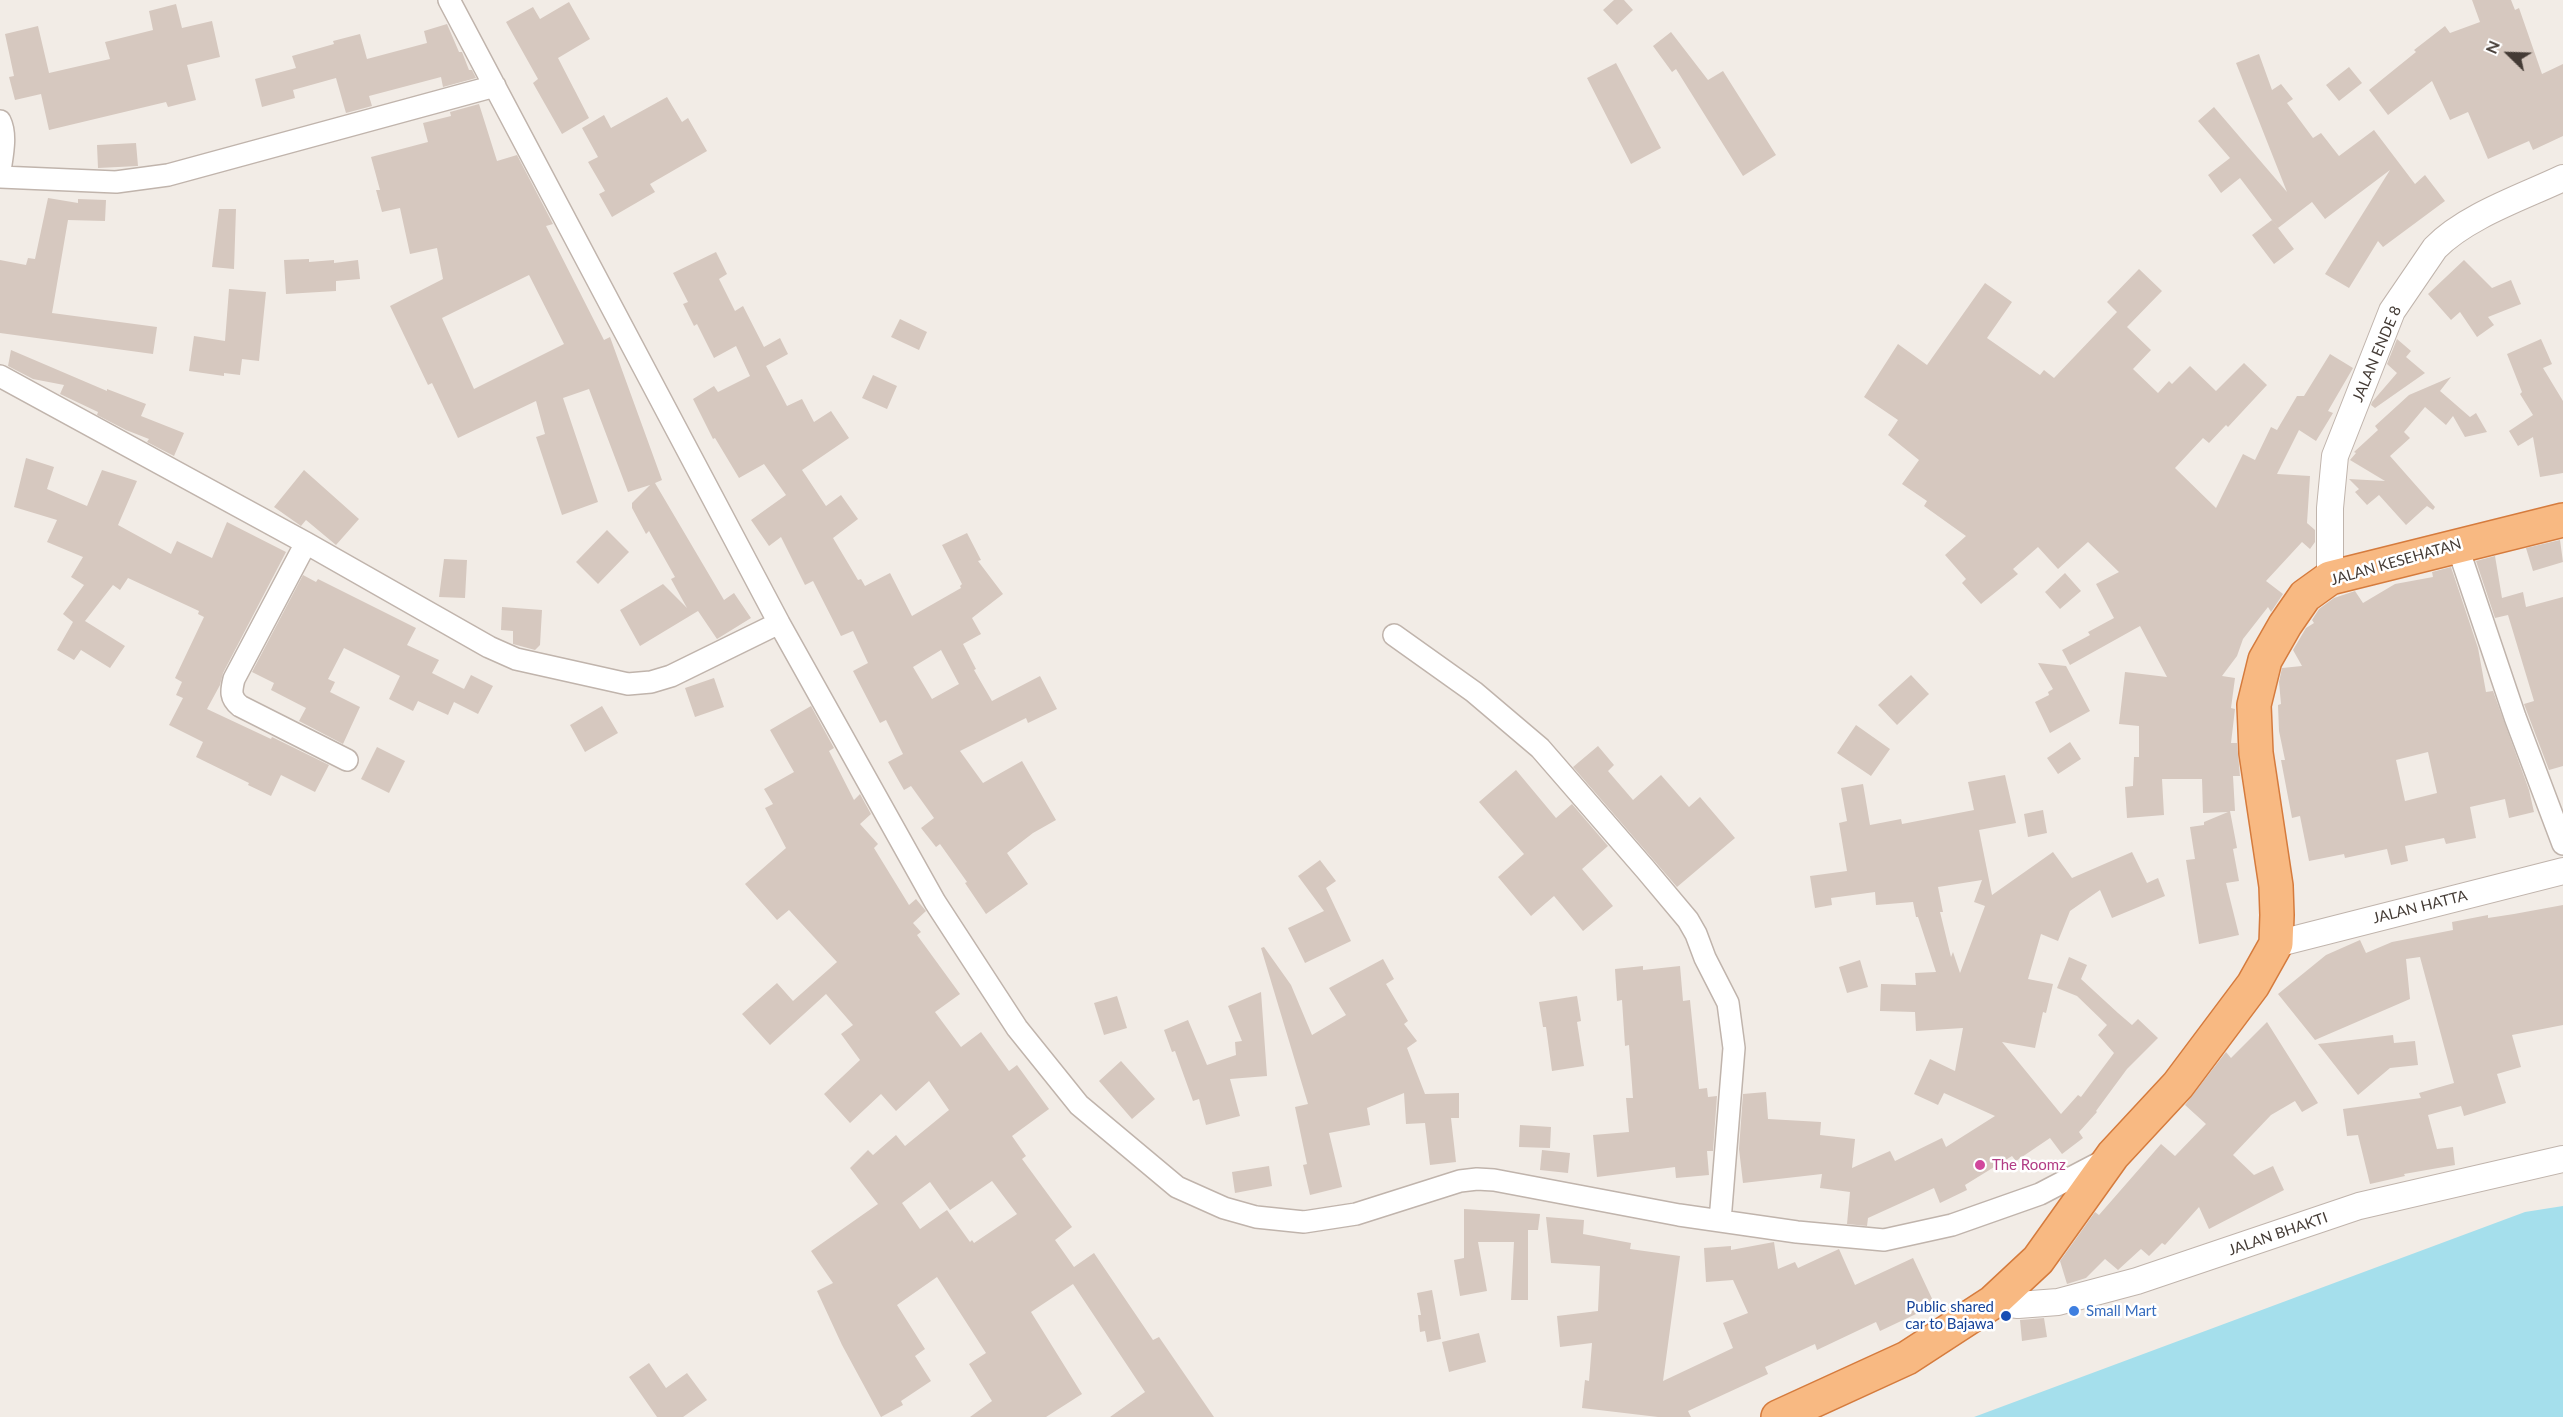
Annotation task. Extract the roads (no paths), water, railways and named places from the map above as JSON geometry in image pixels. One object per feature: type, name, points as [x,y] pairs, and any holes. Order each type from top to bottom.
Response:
[{"type":"highway","name":"JALAN KESEHATAN","points":[[2276,944],[2276,886],[2256,753],[2254,705],[2265,660],[2285,625],[2306,596],[2330,578],[2563,520]]},
{"type":"highway","points":[[1778,1417],[1907,1358],[1993,1302],[2038,1260],[2113,1155],[2178,1085],[2253,985],[2276,944]]},
{"type":"street","points":[[449,0],[779,623],[935,902],[1017,1028],[1079,1105],[1177,1187],[1224,1208],[1256,1216],[1304,1221],[1356,1214],[1460,1181],[1478,1179],[1720,1221],[1797,1232],[1884,1240],[1952,1225],[2040,1194],[2113,1155]]},
{"type":"street","points":[[0,177],[116,182],[168,175],[495,86]]},
{"type":"street","points":[[0,121],[3,126],[0,171]]},
{"type":"street","name":"JALAN ENDE 8","points":[[2330,578],[2330,508],[2336,456],[2392,310],[2435,248],[2444,239],[2487,214],[2563,178]]},
{"type":"street","points":[[0,376],[516,659],[628,684],[651,682],[671,676],[779,623]]},
{"type":"street","points":[[306,543],[234,679],[231,692],[234,701],[240,706],[347,760]]},
{"type":"street","points":[[2457,545],[2515,717],[2563,844]]},
{"type":"street","points":[[1394,635],[1474,692],[1540,748],[1688,920],[1696,934],[1705,958],[1728,1003],[1734,1048],[1720,1221]]},
{"type":"street","name":"JALAN HATTA","points":[[2276,944],[2563,871]]},
{"type":"street","name":"JALAN BHAKTI","points":[[1993,1302],[2018,1305],[2058,1302],[2137,1281],[2359,1206],[2563,1159]]},
{"type":"water","points":[[2563,1206],[2563,1417],[1974,1417],[2525,1212]]},
{"type":"place","name":"The Roomz","points":[[1980,1165]]},
{"type":"place","name":"Small Mart","points":[[2074,1311]]},
{"type":"place","name":"Public shared car to Bajawa","points":[[2006,1316]]}]
